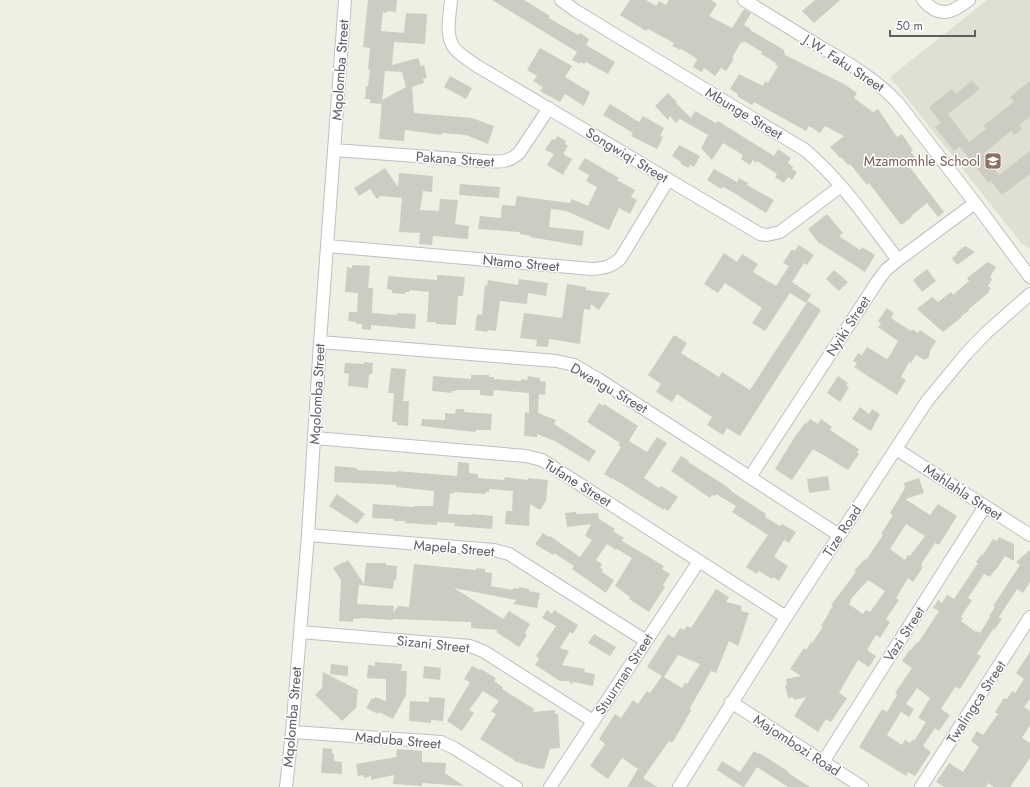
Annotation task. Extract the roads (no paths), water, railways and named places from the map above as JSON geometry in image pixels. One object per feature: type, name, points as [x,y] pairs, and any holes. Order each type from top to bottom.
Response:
[{"type":"street","name":"Mqolomba Street","points":[[286,787],[308,535],[320,342],[345,0]]},
{"type":"street","name":"Songwiqi Street","points":[[451,0],[448,33],[450,41],[456,50],[477,66],[751,230],[767,235],[780,232],[790,226],[841,186]]},
{"type":"street","name":"Mbunge Street","points":[[561,0],[576,11],[805,150],[841,186],[898,260]]},
{"type":"street","name":"J.W. Faku Street","points":[[744,0],[840,58],[887,91],[976,203],[1030,277]]},
{"type":"street","points":[[923,0],[940,12],[947,13],[954,11],[969,0]]},
{"type":"street","name":"Pakana Street","points":[[334,150],[485,162],[506,162],[519,153],[549,108]]},
{"type":"street","name":"Ntamo Street","points":[[328,246],[592,269],[603,268],[612,266],[620,259],[668,180]]},
{"type":"street","name":"Nyiki Street","points":[[750,477],[873,287],[886,270],[976,203]]},
{"type":"street","name":"Tize Road","points":[[679,787],[786,617],[927,401],[965,355],[986,333],[1030,294]]},
{"type":"street","name":"Dwangu Street","points":[[320,342],[556,361],[574,365],[839,535]]},
{"type":"street","name":"Tufane Street","points":[[315,438],[535,458],[549,464],[786,617]]},
{"type":"street","name":"Mahlahla Street","points":[[896,449],[1030,535]]},
{"type":"street","name":"Vazi Street","points":[[822,762],[985,506]]},
{"type":"street","name":"Mapela Street","points":[[308,535],[494,550],[509,554],[646,641]]},
{"type":"street","name":"Stuurman Street","points":[[550,787],[699,561]]},
{"type":"street","name":"Twalingca Street","points":[[921,787],[1030,617]]},
{"type":"street","name":"Sizani Street","points":[[300,632],[470,646],[483,651],[594,721]]},
{"type":"street","name":"Majombozi Road","points":[[732,702],[862,787]]},
{"type":"street","name":"Maduba Street","points":[[292,732],[441,742],[454,748],[516,787]]},
{"type":"place","name":"Mzamomhle School","points":[[993,161]]}]
